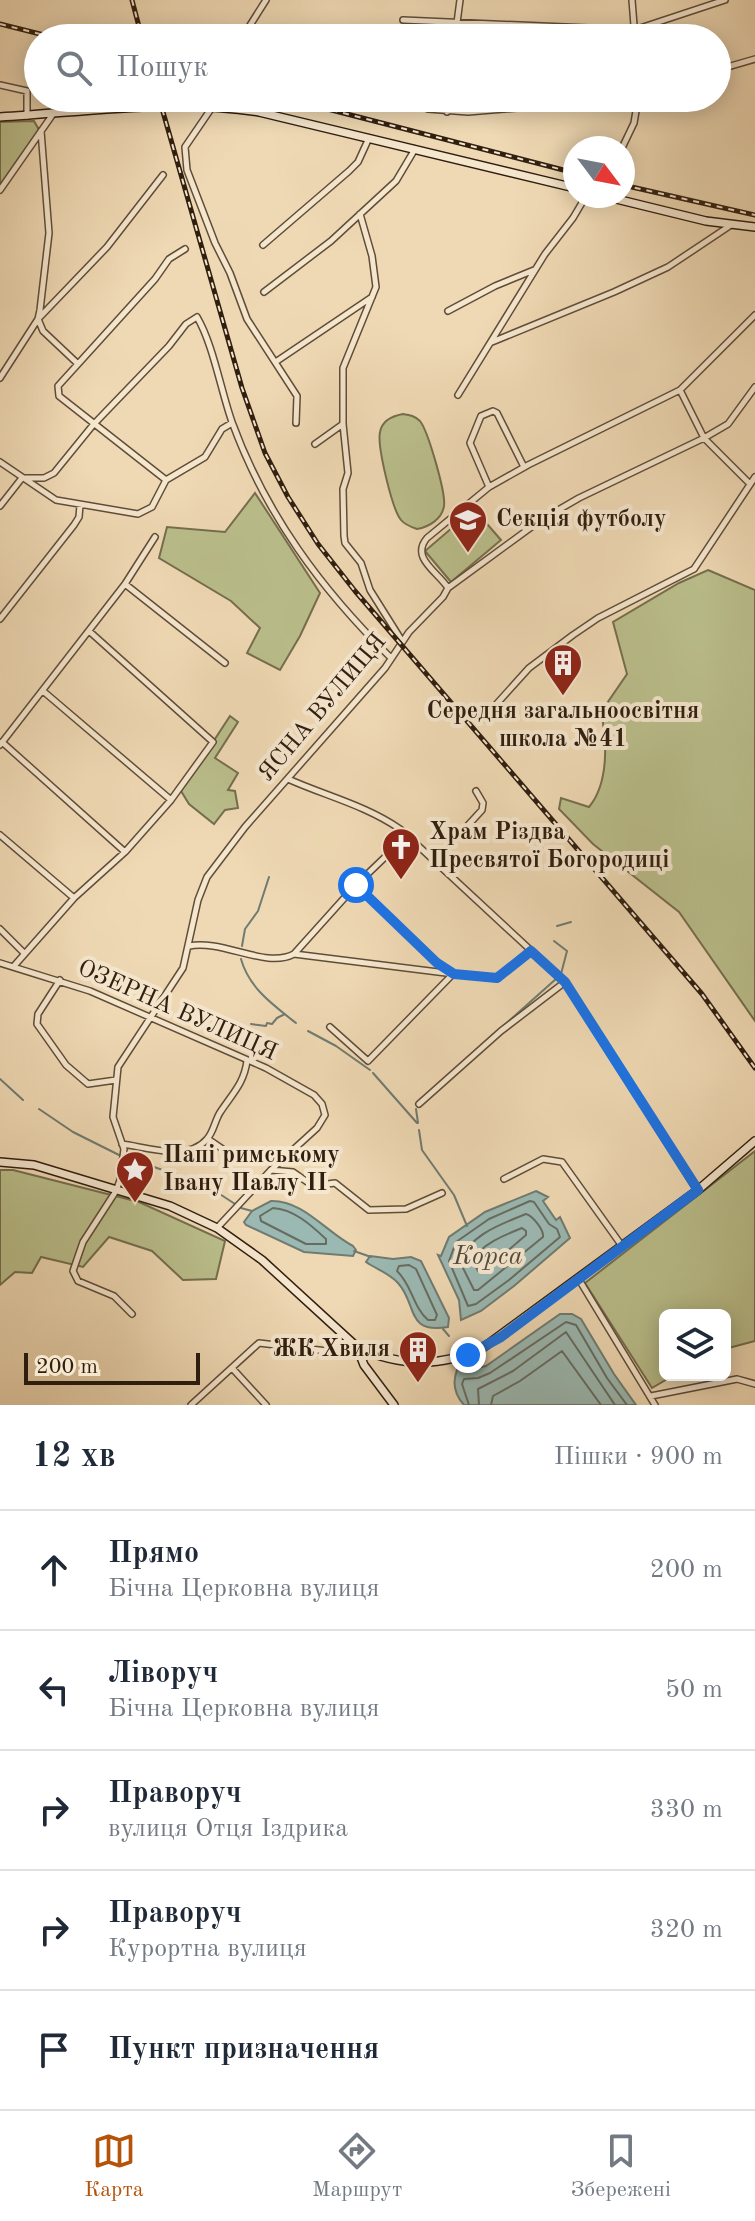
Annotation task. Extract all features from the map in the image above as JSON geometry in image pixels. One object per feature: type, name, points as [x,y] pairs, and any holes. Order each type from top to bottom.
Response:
[{"type":"main road","points":[[0,117],[77,112]]},
{"type":"main road","points":[[259,112],[563,185]]},
{"type":"main road","points":[[635,203],[731,225],[755,227]]},
{"type":"main road","points":[[0,1162],[34,1165],[170,1206],[217,1228],[262,1260],[357,1347],[380,1356],[427,1364],[468,1355],[501,1337],[698,1190],[755,1141]]},
{"type":"main road","points":[[357,1347],[369,1372],[394,1405]]},
{"type":"main road","points":[[369,1372],[369,1363],[380,1356]]},
{"type":"street","points":[[251,24],[266,0]]},
{"type":"street","points":[[403,20],[457,24],[460,0]]},
{"type":"street","points":[[632,0],[634,24]]},
{"type":"street","points":[[652,24],[725,0]]},
{"type":"street","points":[[731,66],[755,59]]},
{"type":"street","points":[[0,85],[24,90]]},
{"type":"street","points":[[209,112],[185,147],[187,170],[247,319],[297,396],[296,423]]},
{"type":"street","points":[[628,136],[636,112]]},
{"type":"street","points":[[0,190],[53,114]]},
{"type":"street","points":[[41,131],[49,233],[38,319],[43,331],[78,364]]},
{"type":"street","points":[[263,245],[358,162],[369,137]]},
{"type":"street","points":[[264,292],[331,241],[396,181],[416,148]]},
{"type":"street","points":[[0,378],[38,319],[107,247],[163,175]]},
{"type":"street","points":[[458,395],[535,269],[579,208]]},
{"type":"street","points":[[360,214],[372,256],[376,287],[343,368],[343,424],[348,473],[343,489],[345,543],[361,563],[370,590],[402,641]]},
{"type":"street","points":[[492,342],[668,267],[731,225]]},
{"type":"street","points":[[166,480],[93,425],[65,402],[57,391],[169,259],[185,249]]},
{"type":"street","points":[[448,311],[535,269]]},
{"type":"street","points":[[277,361],[373,296]]},
{"type":"street","points":[[448,588],[421,555],[422,544],[489,487],[680,390],[755,315]]},
{"type":"street","points":[[22,478],[44,478],[54,473],[93,425],[186,324],[197,317],[232,423],[258,482],[292,545],[358,625],[391,658]]},
{"type":"street","name":"ЯСНА ВУЛИЦЯ","points":[[116,1191],[123,1161],[122,1144],[113,1117],[116,1080],[123,1056],[175,982],[189,946],[198,900],[207,877],[245,827],[380,674],[402,641],[448,588],[541,520],[728,424],[755,387]]},
{"type":"street","points":[[680,390],[704,438],[751,484]]},
{"type":"street","points":[[489,487],[470,443],[481,416],[493,411],[497,413],[524,467]]},
{"type":"street","points":[[0,462],[56,500],[138,514],[152,507],[166,480],[205,457],[222,429],[232,423]]},
{"type":"street","points":[[315,444],[343,424]]},
{"type":"street","points":[[484,718],[515,681],[554,648],[598,618],[694,569],[755,477]]},
{"type":"street","points":[[0,506],[22,478]]},
{"type":"street","points":[[0,619],[74,525],[79,517],[80,505]]},
{"type":"street","points":[[125,852],[1,744],[125,584],[155,537]]},
{"type":"street","points":[[125,584],[225,663]]},
{"type":"street","points":[[14,966],[74,898],[125,852],[171,800],[213,742],[89,631]]},
{"type":"street","points":[[43,691],[171,800]]},
{"type":"street","points":[[288,779],[349,801],[382,817],[435,861],[565,982],[698,1190]]},
{"type":"street","points":[[435,861],[482,810],[483,803],[476,791]]},
{"type":"street","points":[[0,835],[74,898]]},
{"type":"street","points":[[189,946],[206,944],[252,955],[287,958],[407,836]]},
{"type":"street","points":[[356,885],[437,963],[454,974]]},
{"type":"street","points":[[0,929],[24,953]]},
{"type":"street","points":[[294,954],[497,978],[531,951]]},
{"type":"street","name":"ОЗЕРНА ВУЛИЦЯ","points":[[0,963],[60,980],[150,1017],[266,1068],[314,1095],[322,1104],[325,1115],[317,1128],[271,1170]]},
{"type":"street","points":[[330,1027],[368,1061],[454,974]]},
{"type":"street","points":[[60,980],[38,1014],[37,1024],[66,1065],[88,1084],[116,1080]]},
{"type":"street","points":[[419,1104],[501,1031],[565,982]]},
{"type":"street","points":[[122,1144],[181,1151],[196,1148],[208,1139],[220,1112],[245,1077],[247,1061]]},
{"type":"street","points":[[208,1139],[227,1152]]},
{"type":"street","points":[[504,1179],[543,1159],[562,1162],[622,1246]]},
{"type":"street","points":[[217,1228],[271,1170],[293,1172],[313,1186],[335,1183],[369,1210],[406,1209],[442,1193]]},
{"type":"street","points":[[116,1191],[83,1242],[73,1271],[78,1281],[114,1296],[132,1314]]},
{"type":"street","points":[[578,1278],[655,1405]]},
{"type":"street","points":[[191,1405],[259,1343],[336,1352],[357,1347]]},
{"type":"street","points":[[232,1368],[266,1405]]},
{"type":"street","points":[[651,1396],[737,1379],[755,1384]]},
{"type":"green space","points":[[34,121],[38,128],[44,128],[0,190],[0,122]]},
{"type":"green space","points":[[403,414],[416,418],[423,427],[436,462],[444,499],[443,511],[438,518],[417,529],[404,523],[397,514],[381,450],[380,432],[383,425]]},
{"type":"green space","points":[[255,493],[320,593],[280,670],[247,653],[260,628],[231,601],[159,558],[167,527],[225,532]]},
{"type":"green space","points":[[474,509],[501,540],[451,582],[425,551]]},
{"type":"green space","points":[[708,570],[755,590],[755,1021],[679,912],[593,844],[559,809],[561,798],[589,807],[600,786],[605,761],[601,712],[627,674],[613,622],[679,583]]},
{"type":"green space","points":[[230,716],[238,722],[215,758],[238,773],[228,790],[235,791],[238,808],[225,810],[214,824],[189,804],[181,791]]},
{"type":"green space","points":[[755,1151],[755,1341],[731,1347],[731,1309],[659,1309],[659,1381],[664,1381],[652,1388],[585,1283]]},
{"type":"green space","points":[[0,1170],[13,1170],[139,1202],[225,1241],[216,1279],[183,1280],[152,1251],[109,1237],[83,1267],[41,1257],[32,1273],[15,1272],[0,1285]]},
{"type":"water","name":"Корса","points":[[536,1191],[548,1197],[543,1201],[556,1220],[560,1217],[570,1238],[481,1311],[461,1320],[459,1300],[438,1255],[441,1256],[449,1237],[485,1212]]},
{"type":"water","points":[[271,1201],[283,1202],[304,1211],[353,1246],[356,1250],[353,1256],[304,1252],[246,1225],[244,1222],[252,1211]]},
{"type":"water","points":[[370,1256],[393,1259],[411,1257],[421,1261],[449,1318],[448,1327],[434,1328],[419,1322],[398,1283],[366,1262]]},
{"type":"water","points":[[560,1314],[572,1314],[581,1319],[636,1405],[464,1405],[455,1389],[457,1370],[486,1366]]},
{"type":"waterway","points":[[242,946],[245,929],[258,911],[269,877]]},
{"type":"waterway","points":[[557,926],[571,922]]},
{"type":"waterway","points":[[554,941],[567,951],[561,974]]},
{"type":"waterway","points":[[241,959],[256,987],[296,1023]]},
{"type":"waterway","points":[[416,1104],[557,978]]},
{"type":"waterway","points":[[251,1024],[266,1026],[285,1014]]},
{"type":"waterway","points":[[308,1031],[370,1070]]},
{"type":"waterway","points":[[373,1073],[417,1123]]},
{"type":"waterway","points":[[0,1079],[23,1100]]},
{"type":"waterway","points":[[39,1109],[73,1132],[119,1155]]},
{"type":"waterway","points":[[416,1109],[418,1123]]},
{"type":"waterway","points":[[419,1130],[422,1150],[454,1195],[467,1226]]},
{"type":"waterway","points":[[128,1158],[206,1185],[235,1204]]},
{"type":"waterway","points":[[241,1208],[252,1211]]},
{"type":"waterway","points":[[354,1251],[371,1257]]},
{"type":"waterway","points":[[443,1329],[449,1336]]},
{"type":"railway","points":[[132,0],[138,24]]},
{"type":"railway","points":[[0,24],[24,30]]},
{"type":"railway","points":[[163,112],[242,388],[265,453],[288,497],[318,544],[355,591],[702,994],[755,1068]]},
{"type":"railway","points":[[339,112],[563,170]]},
{"type":"railway","points":[[635,188],[755,215]]},
{"type":"place","name":"Секція футболу","points":[[468,554]]},
{"type":"place","name":"Середня загальноосвітня школа №41","points":[[563,697]]},
{"type":"place","name":"Храм Різдва Пресвятої Богородиці","points":[[401,881]]},
{"type":"place","name":"Папі римському Івану Павлу ІІ","points":[[135,1204]]},
{"type":"place","name":"ЖК Хвиля","points":[[418,1384]]},
{"type":"route","points":[[356,885],[437,963],[454,974],[497,978],[531,951],[565,982],[698,1190],[501,1337],[468,1355]]}]
